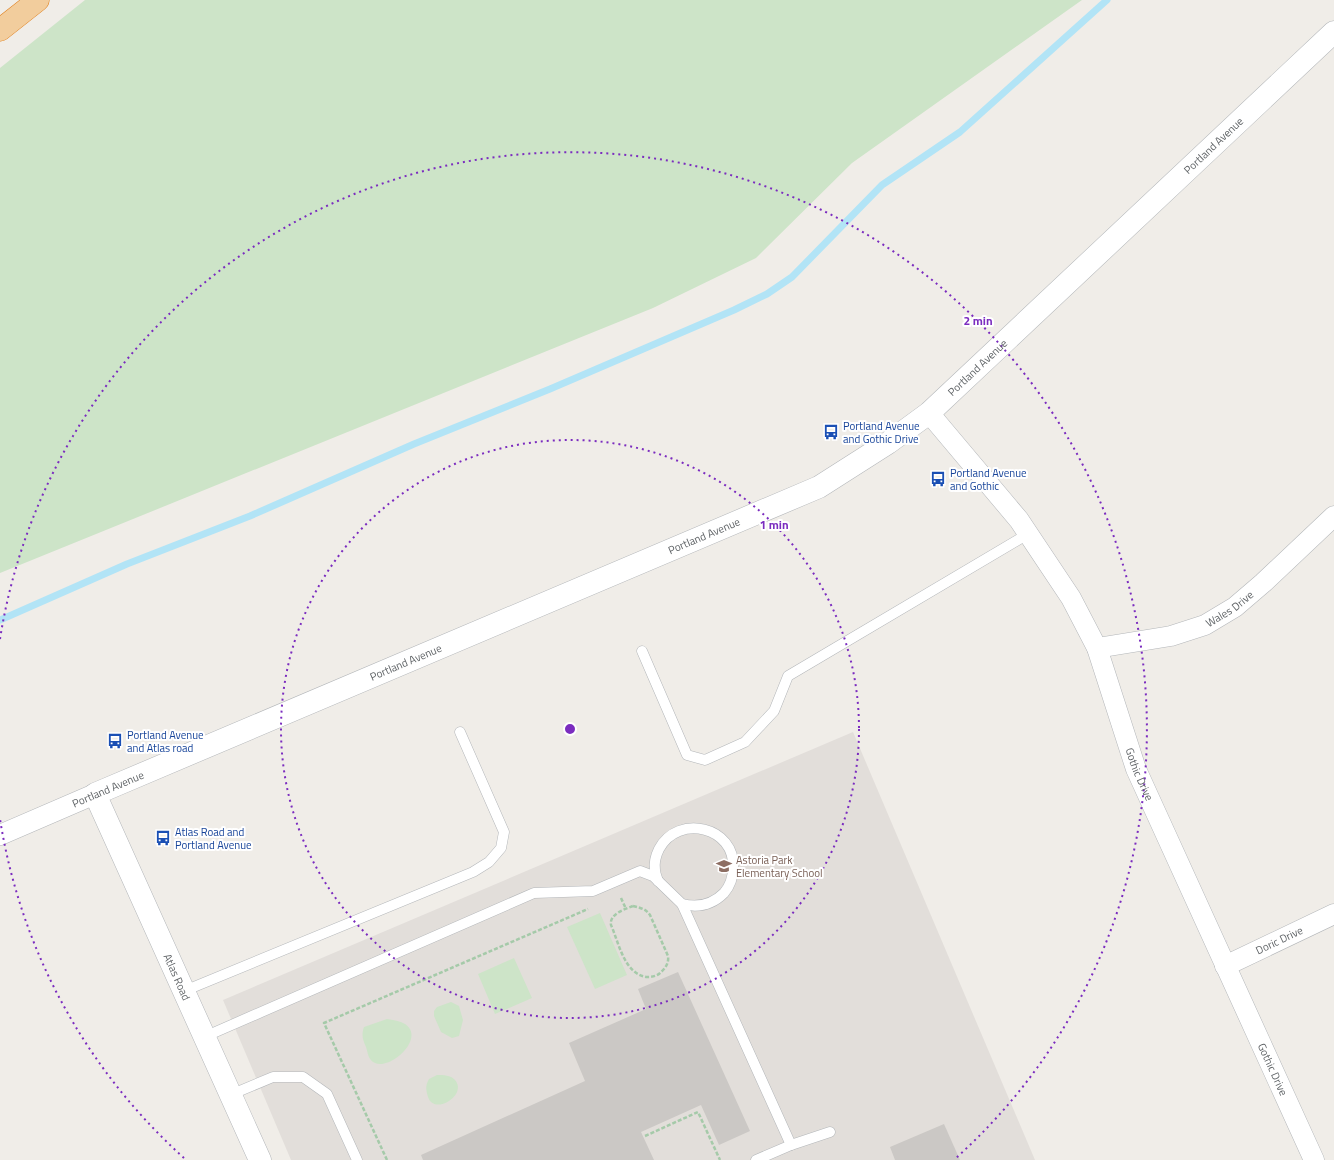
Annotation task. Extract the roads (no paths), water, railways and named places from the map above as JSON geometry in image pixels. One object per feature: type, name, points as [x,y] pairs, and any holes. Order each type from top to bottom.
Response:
[{"type":"highway","points":[[0,30],[38,0]]},
{"type":"street","name":"Portland Avenue","points":[[0,835],[819,487],[888,443],[929,413],[1334,32]]},
{"type":"street","name":"Gothic Drive","points":[[929,413],[1019,520],[1071,598],[1097,648],[1136,769],[1314,1160]]},
{"type":"street","name":"Wales Drive","points":[[1097,648],[1172,636],[1205,625],[1235,607],[1263,583],[1334,516]]},
{"type":"street","name":"Atlas Road","points":[[95,794],[260,1160]]},
{"type":"street","name":"Doric Drive","points":[[1225,966],[1334,914]]},
{"type":"lane","points":[[642,651],[687,755],[705,760],[745,742],[774,711],[788,676],[1028,534]]},
{"type":"lane","points":[[184,991],[473,872],[489,862],[501,848],[504,832],[460,732]]},
{"type":"lane","points":[[658,881],[654,869],[656,856],[662,843],[672,834],[684,829],[698,827],[711,831],[722,839],[730,850],[734,862],[733,876],[727,889],[718,899],[705,905],[692,907],[682,904]]},
{"type":"lane","points":[[204,1037],[534,893],[593,891],[640,871],[653,876],[682,904],[791,1145]]},
{"type":"lane","points":[[230,1095],[273,1077],[303,1077],[327,1094],[357,1160]]},
{"type":"lane","points":[[756,1160],[791,1145],[830,1132]]},
{"type":"waterway","points":[[0,620],[127,564],[250,516],[414,444],[550,389],[734,310],[767,294],[792,277],[882,185],[960,132],[1107,0]]},
{"type":"place","name":"Portland Avenue and Gothic Drive","points":[[831,432]]},
{"type":"place","name":"Portland Avenue and Gothic","points":[[938,479]]},
{"type":"place","name":"Portland Avenue and Atlas road","points":[[115,741]]},
{"type":"place","name":"Atlas Road and Portland Avenue","points":[[163,838]]},
{"type":"place","name":"Astoria Park Elementary School","points":[[724,866]]}]
